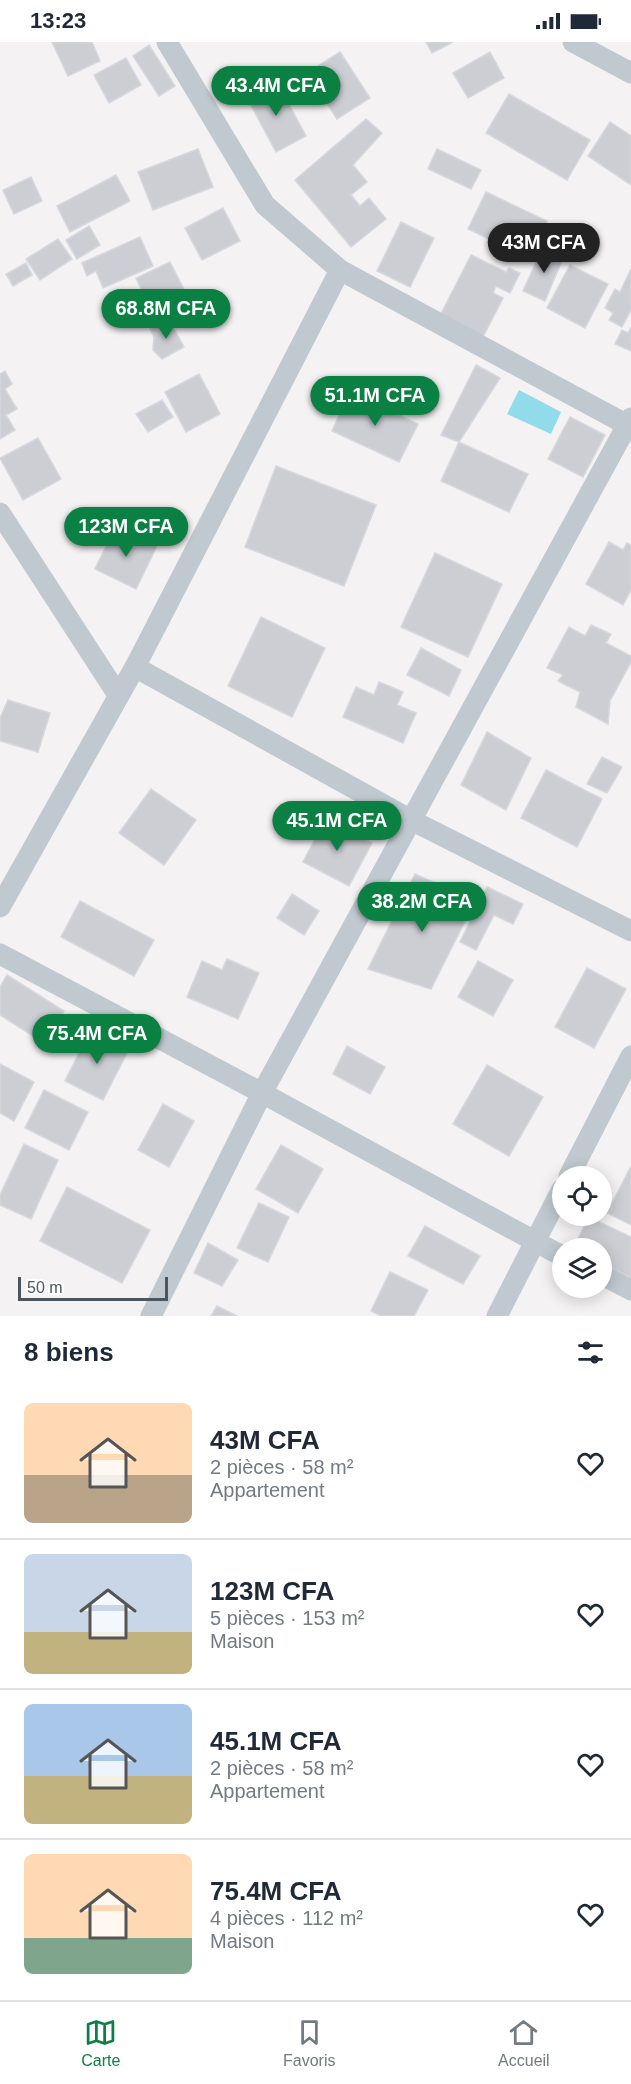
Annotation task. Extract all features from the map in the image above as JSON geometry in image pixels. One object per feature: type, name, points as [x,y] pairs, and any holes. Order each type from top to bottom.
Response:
[{"type":"street","points":[[151,1316],[262,1093],[630,423],[340,270],[265,205],[167,42]]},
{"type":"street","points":[[573,42],[631,74]]},
{"type":"street","points":[[0,907],[135,667],[340,270]]},
{"type":"street","points":[[0,513],[118,695]]},
{"type":"street","points":[[135,667],[411,820],[631,931]]},
{"type":"street","points":[[0,954],[552,1251]]},
{"type":"street","points":[[574,1166],[631,1056]]},
{"type":"street","points":[[497,1316],[552,1209]]},
{"type":"street","points":[[612,1280],[631,1290]]},
{"type":"water","points":[[519,390],[561,412],[551,434],[507,414]]},
{"type":"building","points":[[52,42],[92,42],[100,61],[68,76]]},
{"type":"building","points":[[426,42],[453,42],[432,53]]},
{"type":"building","points":[[149,45],[175,86],[159,96],[133,56]]},
{"type":"building","points":[[340,52],[370,98],[337,119],[307,73]]},
{"type":"building","points":[[490,52],[504,78],[468,98],[453,73]]},
{"type":"building","points":[[126,58],[141,85],[109,103],[94,75]]},
{"type":"building","points":[[277,82],[306,136],[276,152],[247,98]]},
{"type":"building","points":[[509,94],[590,140],[567,180],[486,133]]},
{"type":"building","points":[[366,119],[382,133],[353,165],[367,182],[351,195],[360,206],[369,198],[386,219],[351,247],[295,180]]},
{"type":"building","points":[[610,122],[631,136],[631,185],[588,156]]},
{"type":"building","points":[[198,149],[213,187],[153,210],[138,172]]},
{"type":"building","points":[[437,149],[481,170],[471,189],[428,169]]},
{"type":"building","points":[[116,175],[130,201],[70,232],[57,206]]},
{"type":"building","points":[[31,177],[42,201],[14,214],[3,190]]},
{"type":"building","points":[[486,192],[547,221],[528,258],[468,229]]},
{"type":"building","points":[[223,208],[240,241],[202,260],[185,228]]},
{"type":"building","points":[[401,222],[434,238],[410,287],[377,271]]},
{"type":"building","points":[[89,226],[100,245],[77,259],[66,240]]},
{"type":"building","points":[[140,237],[153,266],[103,288],[96,271],[87,276],[82,263]]},
{"type":"building","points":[[58,239],[72,259],[40,280],[26,259]]},
{"type":"building","points":[[543,247],[564,256],[545,301],[523,291]]},
{"type":"building","points":[[471,255],[506,272],[509,268],[520,273],[510,293],[496,286],[493,293],[503,298],[483,337],[440,316]]},
{"type":"building","points":[[170,262],[191,303],[156,320],[136,278]]},
{"type":"building","points":[[26,263],[32,275],[13,286],[6,274]]},
{"type":"building","points":[[570,265],[608,284],[585,328],[547,308]]},
{"type":"building","points":[[631,269],[631,310],[622,327],[609,320],[613,313],[605,308],[615,289],[620,292]]},
{"type":"building","points":[[169,320],[184,347],[162,359],[153,350],[154,337],[150,329]]},
{"type":"building","points":[[631,327],[631,351],[615,344],[622,330],[628,333]]},
{"type":"building","points":[[476,365],[500,378],[459,442],[441,435]]},
{"type":"building","points":[[5,371],[12,384],[5,389],[17,409],[6,415],[15,430],[0,439],[0,374]]},
{"type":"building","points":[[199,374],[220,414],[186,432],[165,392]]},
{"type":"building","points":[[350,392],[418,424],[399,462],[332,431]]},
{"type":"building","points":[[162,400],[173,417],[148,432],[136,414]]},
{"type":"building","points":[[570,417],[605,435],[583,477],[548,459]]},
{"type":"building","points":[[38,438],[61,479],[23,500],[0,458]]},
{"type":"building","points":[[459,442],[528,474],[509,512],[441,481]]},
{"type":"building","points":[[276,466],[376,505],[344,586],[245,547]]},
{"type":"building","points":[[116,526],[157,546],[136,589],[95,569]]},
{"type":"building","points":[[609,542],[623,550],[627,543],[631,545],[631,590],[623,605],[586,584]]},
{"type":"building","points":[[435,553],[502,584],[468,657],[401,627]]},
{"type":"building","points":[[261,617],[325,648],[292,717],[228,686]]},
{"type":"building","points":[[591,625],[611,634],[606,643],[631,656],[631,662],[610,701],[608,724],[576,707],[580,692],[558,681],[563,675],[547,668],[569,627],[585,636]]},
{"type":"building","points":[[421,648],[461,670],[449,696],[407,675]]},
{"type":"building","points":[[379,682],[403,692],[397,705],[416,713],[403,743],[343,717],[356,687],[374,695]]},
{"type":"building","points":[[8,700],[50,713],[38,752],[0,741],[0,718]]},
{"type":"building","points":[[487,732],[531,758],[506,810],[461,785]]},
{"type":"building","points":[[602,757],[622,767],[607,793],[587,784]]},
{"type":"building","points":[[546,770],[602,799],[577,847],[521,818]]},
{"type":"building","points":[[151,789],[196,820],[164,865],[119,833]]},
{"type":"building","points":[[326,818],[372,843],[349,886],[303,862]]},
{"type":"building","points":[[415,874],[475,901],[431,989],[368,969]]},
{"type":"building","points":[[487,887],[523,904],[513,924],[494,915],[476,950],[460,942]]},
{"type":"building","points":[[292,894],[319,911],[304,935],[277,918]]},
{"type":"building","points":[[80,901],[154,940],[134,976],[61,937]]},
{"type":"building","points":[[227,959],[259,973],[238,1019],[187,997],[202,961],[222,970]]},
{"type":"building","points":[[478,961],[513,980],[493,1016],[458,997]]},
{"type":"building","points":[[587,968],[626,989],[594,1048],[555,1027]]},
{"type":"building","points":[[7,975],[64,1011],[44,1043],[0,1015],[0,987]]},
{"type":"building","points":[[91,1029],[129,1049],[103,1100],[65,1081]]},
{"type":"building","points":[[347,1046],[385,1067],[370,1094],[333,1074]]},
{"type":"building","points":[[0,1064],[34,1082],[14,1121],[0,1113]]},
{"type":"building","points":[[487,1065],[543,1097],[509,1156],[453,1124]]},
{"type":"building","points":[[44,1090],[88,1112],[69,1150],[25,1128]]},
{"type":"building","points":[[163,1104],[194,1121],[169,1167],[138,1150]]},
{"type":"building","points":[[24,1144],[58,1160],[31,1219],[0,1205],[0,1195]]},
{"type":"building","points":[[281,1145],[323,1169],[298,1213],[256,1189]]},
{"type":"building","points":[[631,1166],[631,1225],[612,1216],[612,1203]]},
{"type":"building","points":[[67,1187],[150,1230],[122,1283],[40,1241]]},
{"type":"building","points":[[259,1203],[289,1217],[268,1262],[237,1248]]},
{"type":"building","points":[[425,1226],[480,1256],[463,1284],[408,1256]]},
{"type":"building","points":[[584,1226],[608,1226],[631,1237],[631,1278],[612,1268],[612,1238],[578,1238]]},
{"type":"building","points":[[208,1243],[238,1260],[222,1286],[194,1273]]},
{"type":"building","points":[[390,1272],[428,1290],[414,1316],[381,1316],[371,1311]]},
{"type":"building","points":[[217,1306],[237,1316],[211,1316]]}]
